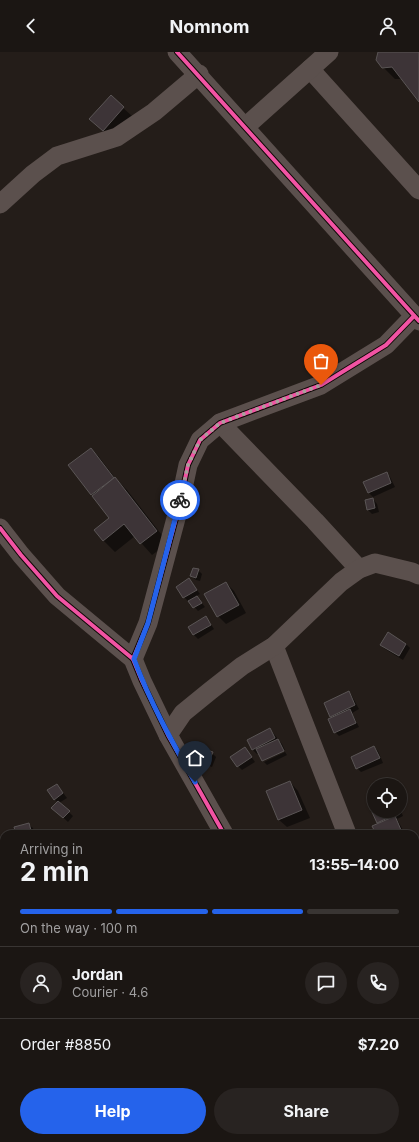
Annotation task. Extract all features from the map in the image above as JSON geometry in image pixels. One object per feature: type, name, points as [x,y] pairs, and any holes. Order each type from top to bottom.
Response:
[{"type":"street","points":[[134,659],[148,623],[179,507],[188,465],[200,440],[220,423],[321,385],[386,345],[417,318],[178,52]]},
{"type":"street","points":[[246,127],[329,52]]},
{"type":"street","points":[[310,69],[419,190]]},
{"type":"street","points":[[0,204],[33,174],[58,156],[117,136],[154,112],[199,74]]},
{"type":"street","points":[[220,423],[315,521],[359,569]]},
{"type":"street","points":[[0,528],[21,555],[57,596],[134,659],[142,681],[168,735],[222,830]]},
{"type":"street","points":[[168,735],[184,713],[242,666],[274,646],[341,582],[359,569],[375,563],[419,575]]},
{"type":"street","points":[[274,646],[345,830]]},
{"type":"building","points":[[378,52],[419,52],[419,102],[392,67],[382,68],[376,60]]},
{"type":"building","points":[[111,95],[124,107],[103,131],[89,119]]},
{"type":"building","points":[[91,448],[114,478],[91,495],[68,465]]},
{"type":"building","points":[[387,472],[391,483],[368,493],[363,482]]},
{"type":"building","points":[[115,477],[157,531],[140,544],[124,524],[103,541],[94,530],[109,518],[92,496]]},
{"type":"building","points":[[373,498],[375,508],[367,510],[365,500]]},
{"type":"building","points":[[193,568],[199,569],[196,578],[190,576]]},
{"type":"building","points":[[189,578],[197,590],[183,598],[176,587]]},
{"type":"building","points":[[226,582],[239,605],[217,617],[204,594]]},
{"type":"building","points":[[197,596],[202,603],[193,608],[188,601]]},
{"type":"building","points":[[206,616],[211,625],[193,635],[188,627]]},
{"type":"building","points":[[388,632],[406,644],[399,656],[380,645]]},
{"type":"building","points":[[349,691],[355,705],[330,717],[324,703]]},
{"type":"building","points":[[350,709],[356,723],[334,733],[328,719]]},
{"type":"building","points":[[270,728],[275,738],[252,750],[247,740]]},
{"type":"building","points":[[278,739],[284,751],[262,761],[256,749]]},
{"type":"building","points":[[196,746],[213,752],[208,764],[191,757]]},
{"type":"building","points":[[374,746],[380,758],[356,769],[351,757]]},
{"type":"building","points":[[245,747],[252,757],[237,767],[230,757]]},
{"type":"building","points":[[290,781],[302,810],[278,820],[266,791]]},
{"type":"building","points":[[57,784],[63,793],[54,800],[47,790]]},
{"type":"building","points":[[58,801],[70,811],[63,818],[51,808]]},
{"type":"building","points":[[375,818],[387,818],[377,823]]},
{"type":"building","points":[[390,818],[396,818],[401,830],[374,830],[372,826]]},
{"type":"building","points":[[29,823],[31,830],[15,830],[14,827]]},
{"type":"cycle path","points":[[177,52],[419,321]]},
{"type":"cycle path","points":[[133,659],[148,623],[179,507],[188,465],[200,440],[220,423],[321,385],[386,345],[414,316]]},
{"type":"cycle path","points":[[0,528],[21,555],[57,596],[133,659],[168,735],[222,830]]},
{"type":"way so far","points":[[180,500],[188,465],[200,440],[220,423],[321,385]]},
{"type":"route","points":[[180,500],[148,623],[134,659],[142,681],[168,735],[195,782]]}]
